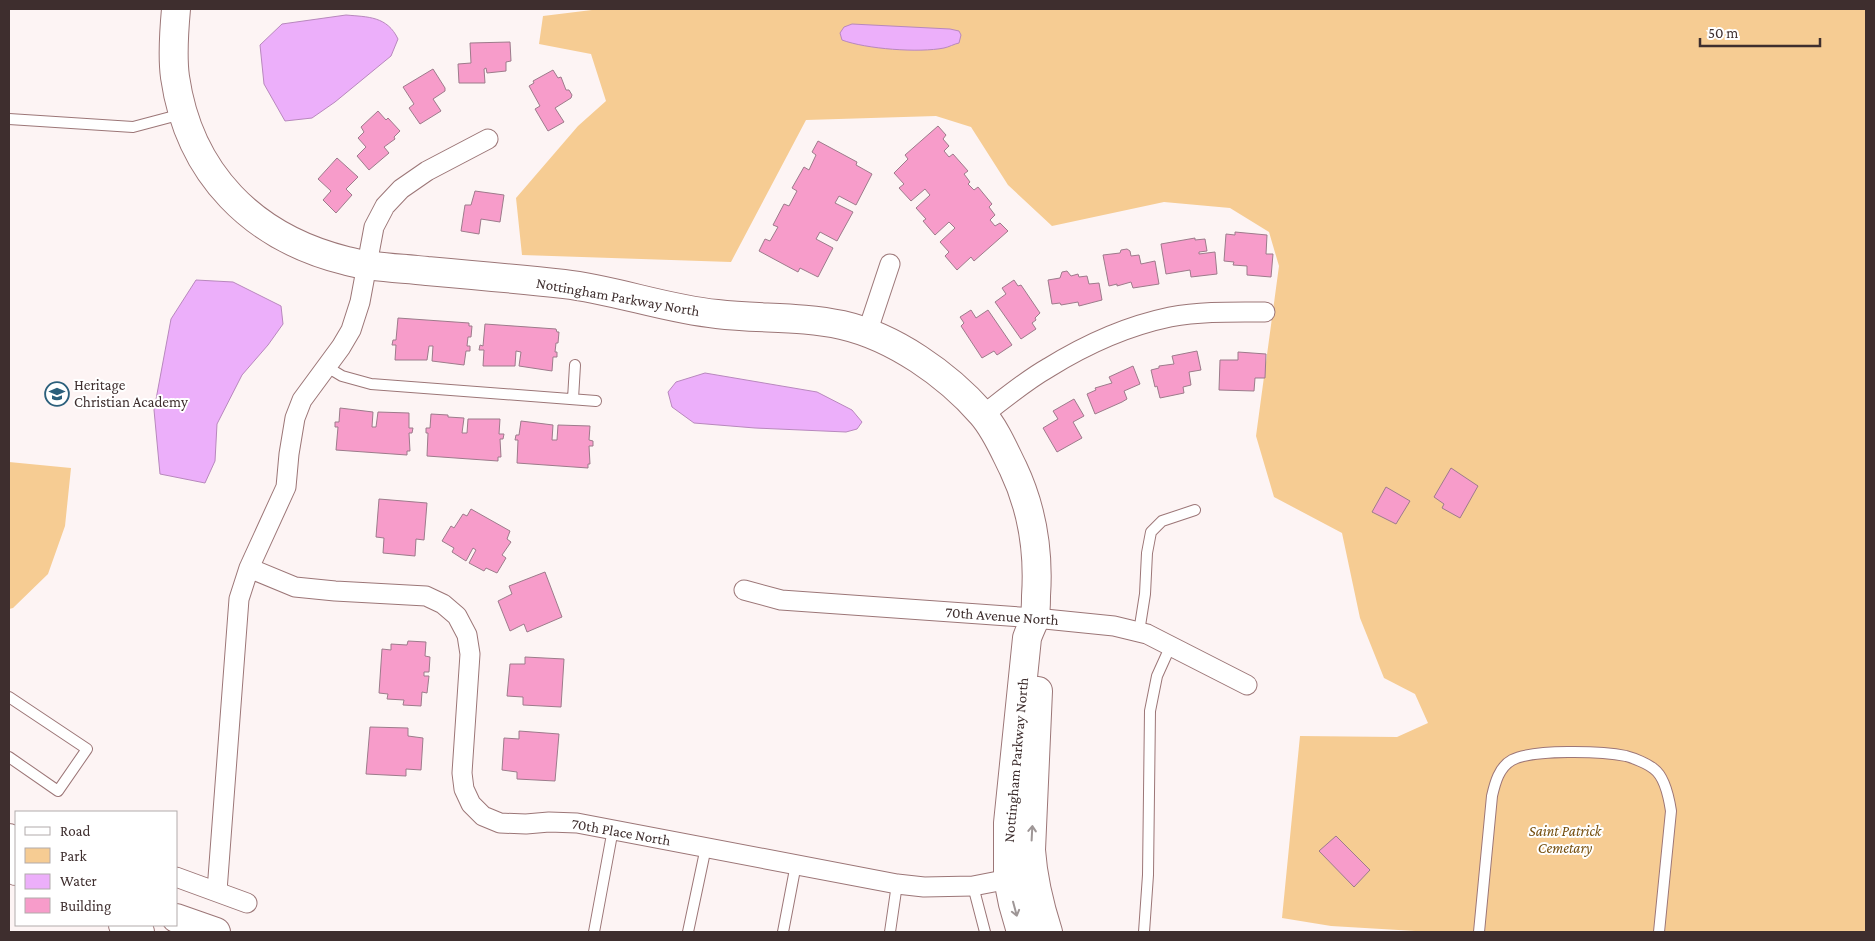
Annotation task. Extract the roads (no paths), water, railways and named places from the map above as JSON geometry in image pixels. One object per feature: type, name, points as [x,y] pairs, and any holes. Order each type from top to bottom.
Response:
[{"type":"street","name":"Nottingham Parkway North","points":[[176,9],[174,38],[175,76],[183,114],[196,148],[215,180],[238,205],[265,226],[296,243],[328,256],[367,265],[568,284],[662,306],[716,314],[807,320],[842,325],[898,346],[922,361],[943,377],[983,415],[1012,465],[1030,513],[1036,551],[1035,618],[1041,639],[1031,850],[1020,876],[1013,904],[1021,932]]},
{"type":"street","points":[[217,892],[239,599],[249,568],[286,487],[289,454],[302,400],[327,367],[351,330],[360,302],[374,227],[384,206],[401,189],[427,171],[488,139]]},
{"type":"street","points":[[867,333],[890,264]]},
{"type":"street","points":[[983,415],[1046,368],[1088,346],[1130,329],[1170,318],[1212,312],[1265,312]]},
{"type":"street","name":"70th Place North","points":[[249,568],[295,587],[426,596],[443,604],[457,616],[467,635],[470,654],[462,773],[464,789],[471,804],[483,816],[500,823],[577,823],[897,884],[924,887],[973,886],[1020,876]]},
{"type":"street","name":"70th Avenue North","points":[[744,590],[781,600],[1035,618],[1114,626],[1139,632],[1171,645],[1247,685]]},
{"type":"street","name":"Nottingham Parkway North","points":[[1020,876],[1048,932]]},
{"type":"street","points":[[178,878],[247,904]]},
{"type":"street","points":[[178,919],[216,932]]},
{"type":"street","points":[[125,926],[140,932]]},
{"type":"lane","points":[[9,119],[133,127],[183,114]]},
{"type":"lane","points":[[573,399],[575,364]]},
{"type":"lane","points":[[327,367],[342,376],[371,384],[596,401]]},
{"type":"lane","points":[[1139,632],[1151,532],[1162,521],[1195,510]]},
{"type":"lane","points":[[1144,932],[1148,875],[1150,711],[1157,676],[1171,645]]},
{"type":"lane","points":[[9,697],[87,749],[58,791],[9,757]]},
{"type":"lane","points":[[1479,932],[1492,796],[1496,777],[1510,760],[1539,753],[1567,753],[1627,756],[1655,769],[1668,791],[1671,810],[1659,932]]},
{"type":"lane","points":[[594,932],[613,830]]},
{"type":"lane","points":[[688,932],[706,847]]},
{"type":"lane","points":[[783,932],[796,864]]},
{"type":"lane","points":[[890,932],[897,884]]},
{"type":"lane","points":[[973,886],[985,932]]},
{"type":"water","points":[[346,15],[376,19],[394,31],[398,39],[391,56],[335,102],[312,118],[285,121],[264,84],[260,45],[282,24]]},
{"type":"water","points":[[852,24],[950,29],[959,31],[961,35],[959,43],[944,48],[907,50],[878,48],[842,40],[840,33],[844,27]]},
{"type":"water","points":[[196,280],[233,282],[281,306],[283,324],[242,375],[217,424],[215,461],[205,483],[160,474],[154,410],[171,319]]},
{"type":"water","points":[[705,373],[817,392],[852,410],[862,422],[857,429],[846,432],[694,423],[672,407],[668,392],[676,382]]},
{"type":"place","name":"Heritage Christian Academy","points":[[57,394]]},
{"type":"park label","name":"Saint Patrick Cemetary","points":[[1565,840]]}]
